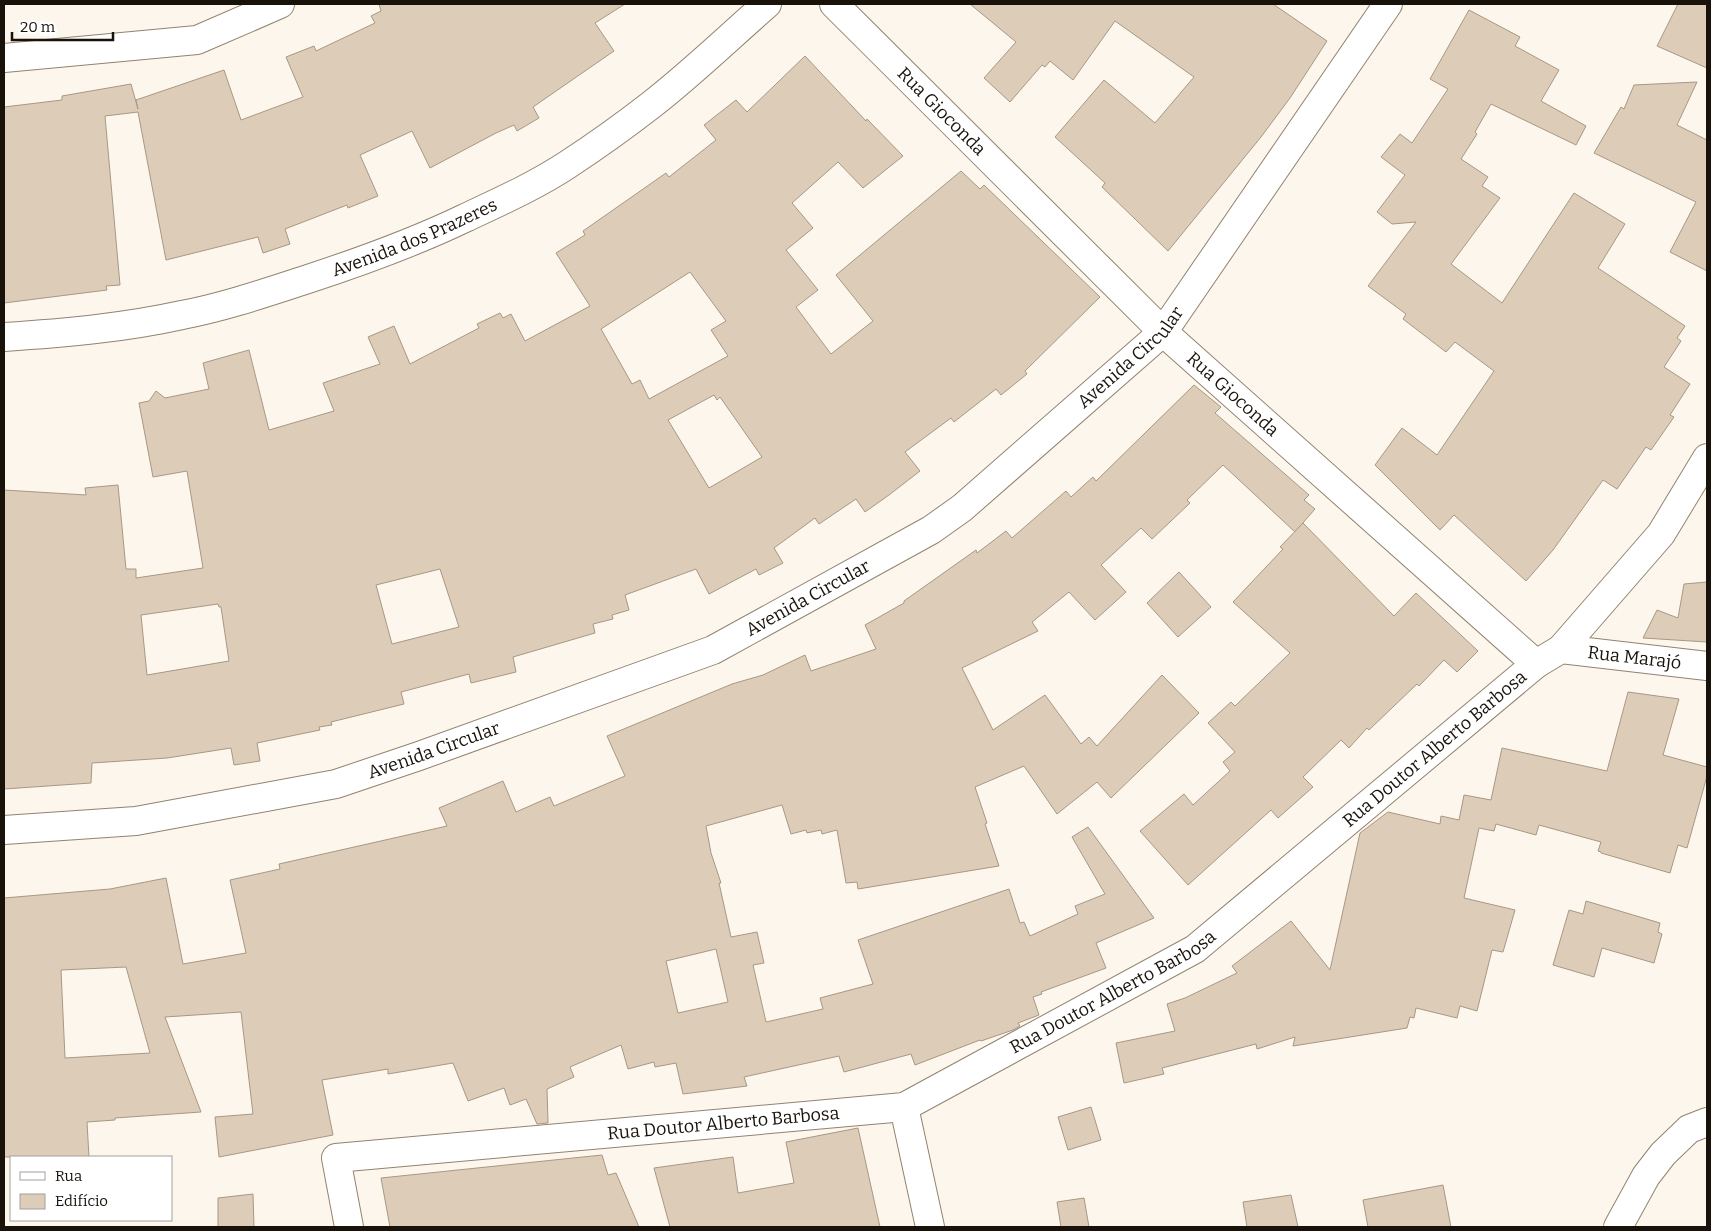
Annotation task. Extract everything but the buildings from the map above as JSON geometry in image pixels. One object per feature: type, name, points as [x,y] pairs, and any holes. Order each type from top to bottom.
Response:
[{"type":"street","points":[[4,58],[198,40],[280,4]]},
{"type":"street","name":"Avenida dos Prazeres","points":[[4,337],[125,326],[184,315],[257,296],[344,267],[439,230],[514,194],[566,166],[652,105],[767,4]]},
{"type":"street","name":"Rua Gioconda","points":[[834,4],[1163,332],[1536,664]]},
{"type":"street","name":"Avenida Circular","points":[[4,830],[136,821],[336,784],[713,650],[931,530],[962,508],[1163,332],[1388,4]]},
{"type":"street","name":"Rua Doutor Alberto Barbosa","points":[[349,1227],[336,1158],[904,1107],[1195,949],[1536,664],[1561,649],[1661,534],[1707,458]]},
{"type":"street","name":"Rua Marajó","points":[[1561,649],[1707,666]]},
{"type":"street","points":[[904,1107],[930,1227]]},
{"type":"street","points":[[1618,1227],[1646,1176],[1663,1154],[1689,1130],[1707,1122]]}]
